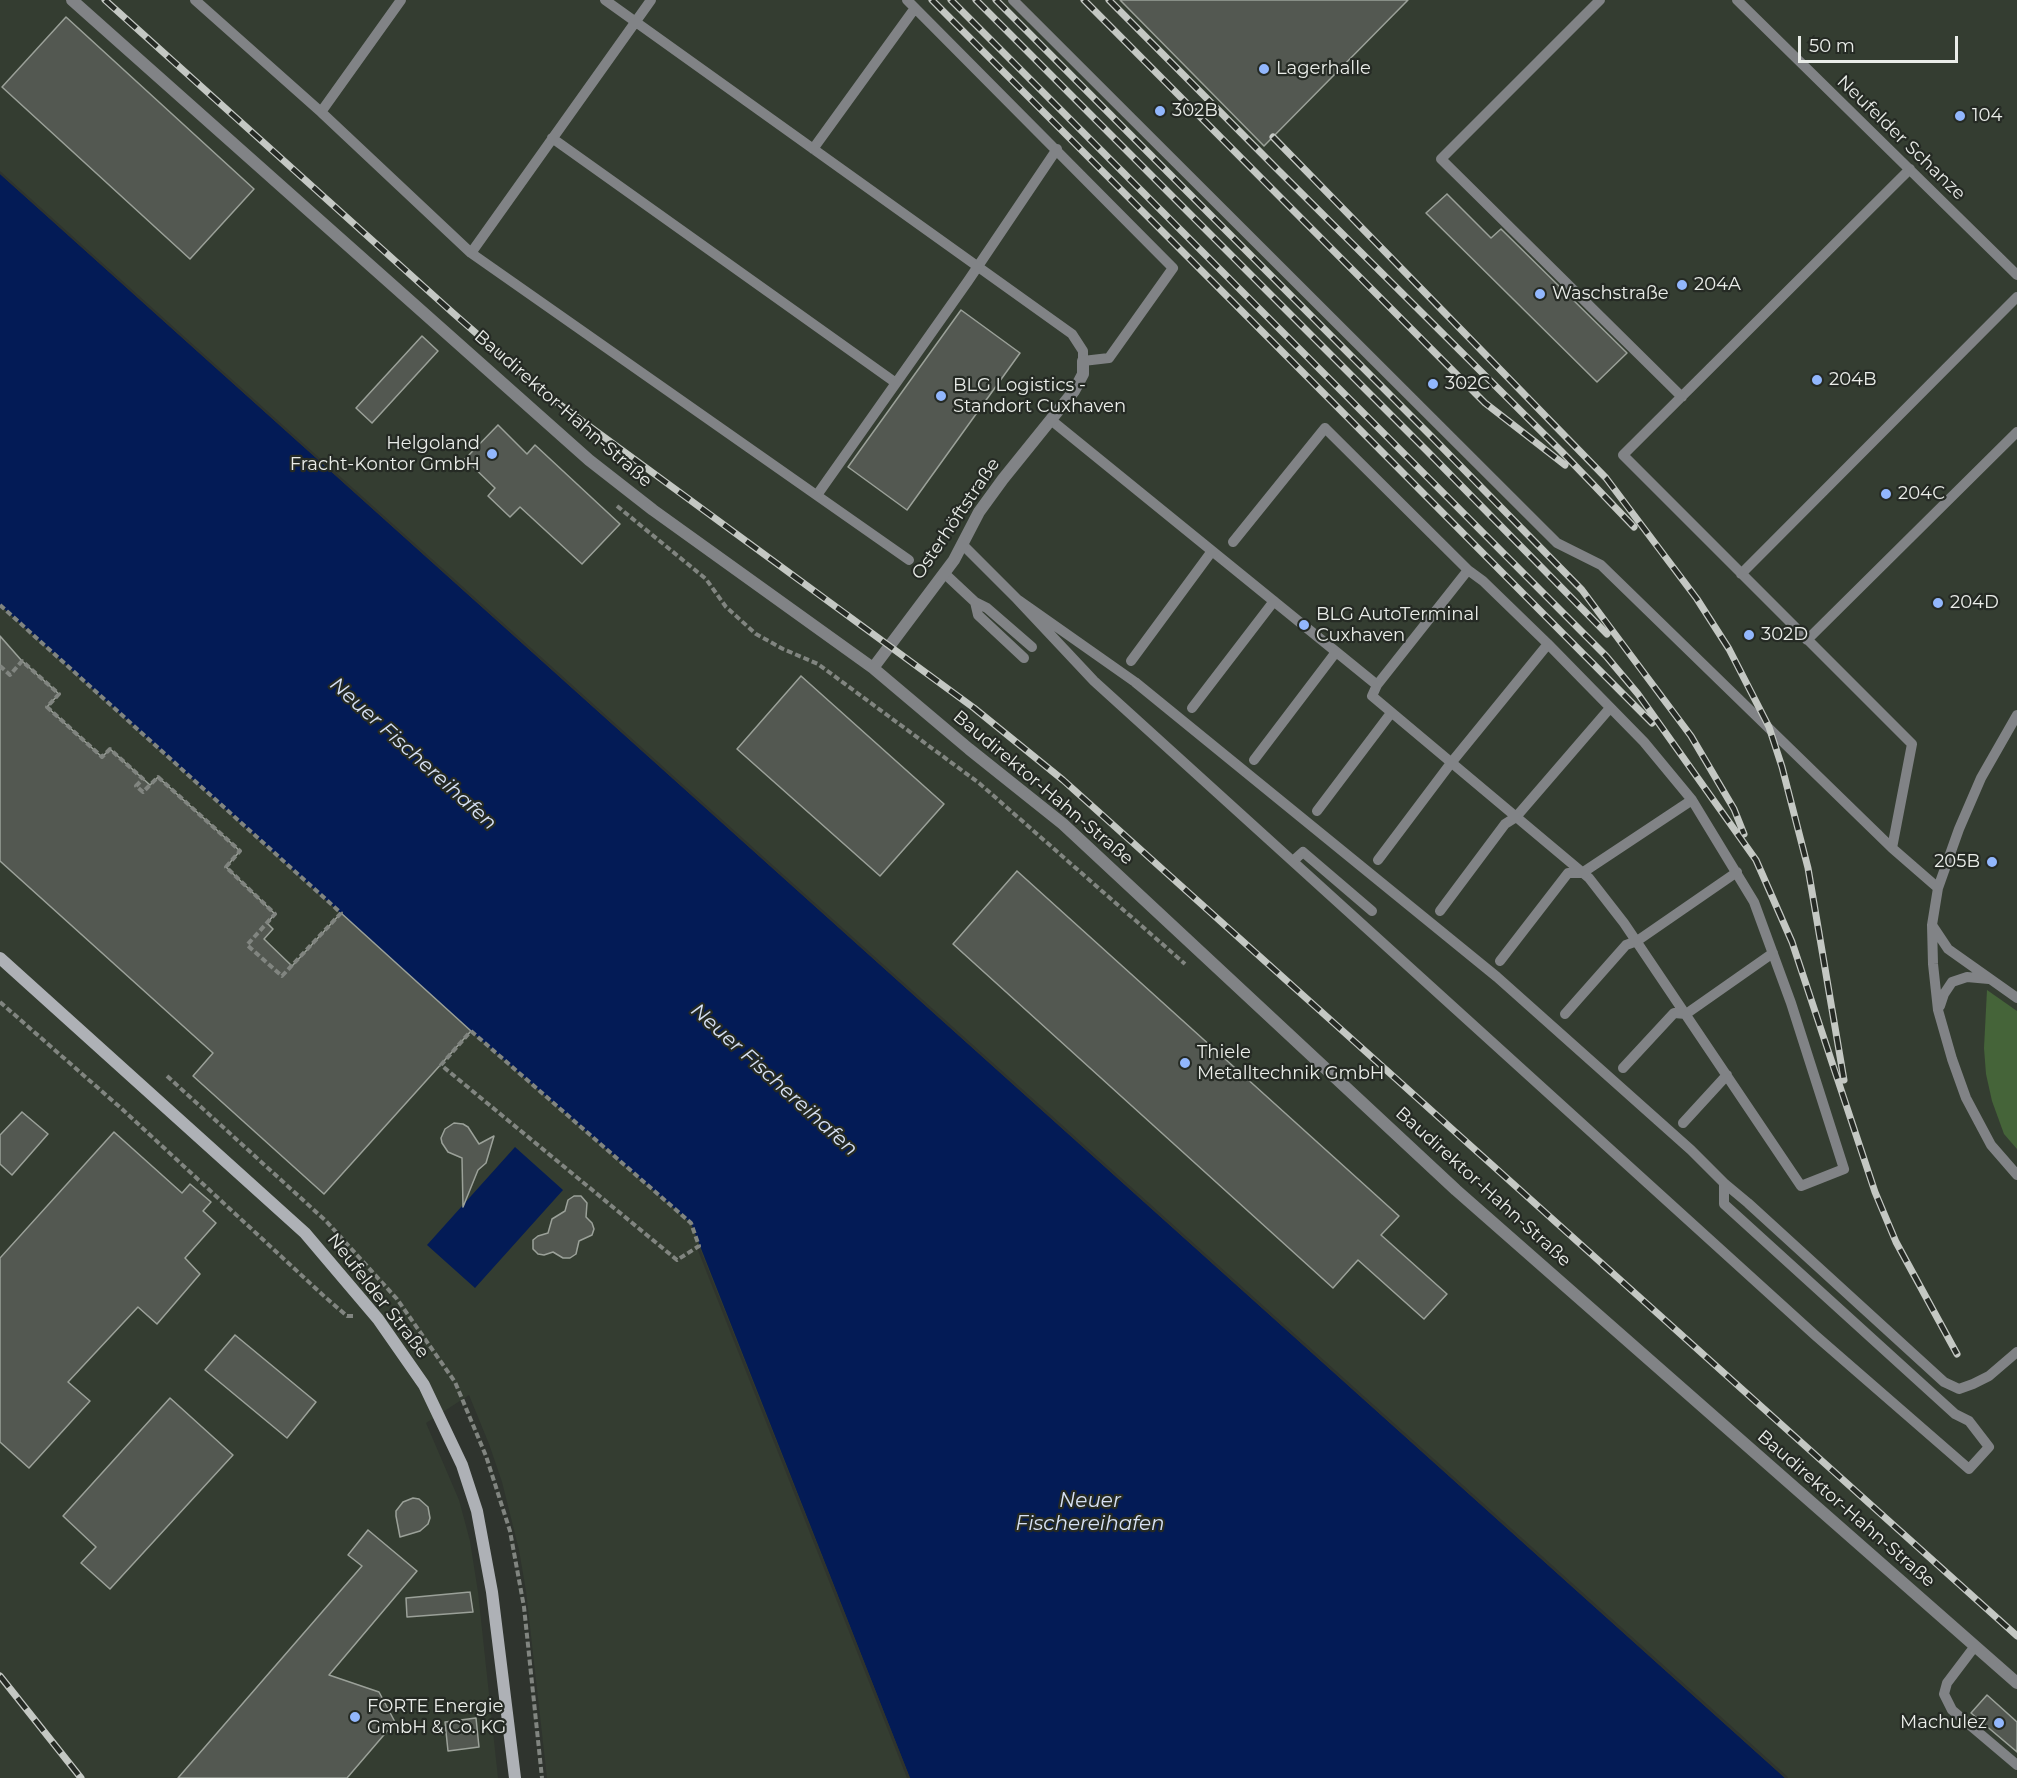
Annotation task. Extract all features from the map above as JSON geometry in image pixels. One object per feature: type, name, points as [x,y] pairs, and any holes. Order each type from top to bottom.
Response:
[{"type":"street","name":"Baudirektor-Hahn-Straße","points":[[72,0],[589,460],[653,510],[873,668],[1063,824],[1456,1190],[2017,1683]]},
{"type":"street","name":"Osterhöftstraße","points":[[873,668],[945,573],[979,512],[1074,391],[1083,374],[1083,361]]},
{"type":"street","name":"Neufelder Straße","points":[[0,958],[305,1233],[378,1319],[424,1385],[462,1464],[479,1521],[492,1592],[515,1778]]},
{"type":"lane","points":[[195,0],[321,112],[471,253],[909,560]]},
{"type":"lane","points":[[321,112],[401,0]]},
{"type":"lane","points":[[605,0],[636,21],[813,149],[1072,334],[1083,351],[1083,361],[1109,358],[1173,268],[911,4],[813,149]]},
{"type":"lane","points":[[471,253],[651,0]]},
{"type":"lane","points":[[1013,0],[1557,543],[1601,565],[1892,848],[1938,888]]},
{"type":"lane","points":[[1600,0],[1441,159],[1682,398]]},
{"type":"lane","name":"Neufelder Schanze","points":[[1737,0],[2017,275]]},
{"type":"lane","points":[[552,138],[896,383]]},
{"type":"lane","points":[[817,495],[1057,149]]},
{"type":"lane","points":[[1892,848],[1912,744],[1623,455],[1910,169]]},
{"type":"lane","points":[[1741,574],[2017,297]]},
{"type":"lane","points":[[1051,420],[1377,685]]},
{"type":"lane","points":[[1233,542],[1325,428],[1468,570],[1483,581],[1548,644],[1644,741],[1692,800],[1754,902],[1791,1003],[1844,1169],[1801,1186],[1686,1014],[1603,896],[1582,873],[1372,696],[1377,685],[1468,570]]},
{"type":"lane","points":[[1807,640],[2017,432]]},
{"type":"lane","points":[[962,544],[1094,681],[1816,1336],[1970,1470],[1989,1447],[1969,1421],[1955,1414],[1724,1204],[1724,1183]]},
{"type":"lane","points":[[1131,662],[1212,551]]},
{"type":"lane","points":[[945,573],[975,602],[987,608],[1032,647]]},
{"type":"lane","points":[[1017,599],[1135,682],[1497,977],[1944,1382],[1959,1389],[1973,1384],[1989,1376],[2017,1353]]},
{"type":"lane","points":[[1192,708],[1274,601]]},
{"type":"lane","points":[[975,602],[978,615],[1024,658]]},
{"type":"lane","points":[[1378,860],[1451,763],[1548,644]]},
{"type":"lane","points":[[1254,760],[1336,652]]},
{"type":"lane","points":[[1440,911],[1505,824],[1516,817],[1610,708]]},
{"type":"lane","points":[[1317,811],[1391,713]]},
{"type":"lane","points":[[2017,715],[1981,778],[1959,829],[1938,888],[1932,925],[1938,1010],[1952,1059],[1966,1098],[1991,1145],[2017,1175]]},
{"type":"lane","points":[[1500,961],[1568,873],[1582,873],[1692,800]]},
{"type":"lane","points":[[1293,861],[1303,852],[1372,911]]},
{"type":"lane","points":[[1565,1014],[1626,945],[1636,941],[1737,872]]},
{"type":"lane","points":[[1932,925],[1948,949],[2017,998]]},
{"type":"lane","points":[[1623,1068],[1674,1013],[1686,1014],[1773,953]]},
{"type":"lane","points":[[1938,1010],[1952,982],[1967,977],[1989,979]]},
{"type":"lane","points":[[1683,1123],[1726,1075]]},
{"type":"lane","points":[[1975,1646],[1947,1683],[1944,1694],[1952,1710],[2017,1765]]},
{"type":"path","points":[[612,500],[706,579],[726,607],[756,634],[818,664],[979,783],[1190,968]]},
{"type":"path","points":[[0,605],[341,913],[282,976],[247,945],[275,914],[226,867],[240,851],[158,777],[143,792],[136,786],[143,779],[110,749],[102,757],[47,707],[58,694],[22,662],[10,675],[0,666]]},
{"type":"path","points":[[0,1002],[126,1113],[347,1316],[358,1316]]},
{"type":"path","points":[[471,1031],[691,1222],[699,1246],[677,1260],[441,1065],[459,1045],[471,1031]]},
{"type":"path","points":[[168,1076],[329,1226]]},
{"type":"path","points":[[382,1292],[386,1287]]},
{"type":"shaded area","points":[[0,0],[2017,0],[2017,1778],[1785,1778],[0,174]]},
{"type":"shaded area","points":[[0,605],[471,1031],[691,1223],[910,1778],[547,1778],[526,1591],[519,1550],[502,1482],[469,1395],[426,1423],[459,1500],[470,1541],[478,1592],[498,1778],[0,1778]]},
{"type":"green space","points":[[1987,990],[2017,1011],[2017,1149],[2004,1134],[1992,1101],[1986,1074],[1984,1048]]},
{"type":"water","name":"Neuer Fischereihafen","points":[[0,174],[1785,1778],[910,1778],[691,1223],[471,1031],[0,605]]},
{"type":"water","points":[[515,1147],[563,1190],[475,1288],[427,1245]]},
{"type":"pier","points":[[0,171],[1788,1778],[1785,1778],[0,174]]},
{"type":"pier","points":[[699,1246],[910,1778],[907,1778],[697,1248]]},
{"type":"building","name":"Lagerhalle","points":[[1120,0],[1408,0],[1264,146]]},
{"type":"building","points":[[66,17],[254,189],[190,259],[2,87]]},
{"type":"building","name":"Waschstraße","points":[[1447,194],[1491,238],[1501,229],[1627,353],[1597,382],[1426,213]]},
{"type":"building","points":[[961,310],[1020,353],[907,510],[848,467]]},
{"type":"building","points":[[422,336],[438,351],[372,423],[356,408]]},
{"type":"building","points":[[498,425],[527,454],[535,445],[620,524],[582,564],[520,507],[510,517],[488,496],[495,488],[465,459]]},
{"type":"building","points":[[0,636],[22,661],[59,694],[47,707],[102,757],[110,749],[150,785],[158,777],[240,851],[226,867],[275,914],[267,923],[273,929],[264,939],[292,966],[341,913],[471,1031],[324,1194],[193,1076],[213,1053],[0,861]]},
{"type":"building","points":[[801,676],[944,804],[880,876],[737,749]]},
{"type":"building","points":[[1017,871],[1399,1216],[1381,1235],[1447,1294],[1424,1319],[1358,1260],[1333,1288],[953,944]]},
{"type":"building","points":[[22,1112],[48,1134],[12,1175],[0,1164],[0,1135]]},
{"type":"building","points":[[454,1123],[468,1127],[479,1144],[494,1136],[486,1163],[478,1170],[463,1207],[462,1158],[448,1152],[441,1138],[445,1129]]},
{"type":"building","points":[[114,1132],[182,1193],[190,1184],[211,1202],[203,1211],[216,1223],[185,1258],[200,1274],[157,1324],[138,1307],[68,1382],[90,1401],[29,1468],[0,1442],[0,1258]]},
{"type":"building","points":[[574,1196],[581,1196],[587,1203],[586,1217],[594,1229],[592,1235],[579,1241],[576,1254],[570,1258],[563,1258],[553,1252],[538,1254],[533,1249],[533,1240],[548,1233],[552,1219],[565,1211],[568,1200]]},
{"type":"building","points":[[235,1335],[316,1402],[287,1438],[205,1370]]},
{"type":"building","points":[[170,1398],[233,1455],[110,1589],[81,1563],[96,1547],[63,1516]]},
{"type":"building","points":[[413,1498],[419,1499],[428,1507],[430,1518],[428,1524],[420,1531],[400,1537],[396,1511],[403,1502]]},
{"type":"building","points":[[368,1530],[417,1571],[329,1675],[379,1692],[395,1722],[347,1778],[178,1778],[362,1566],[348,1555]]},
{"type":"building","points":[[470,1592],[473,1612],[407,1617],[406,1598]]},
{"type":"building","points":[[1987,1695],[2017,1722],[2017,1752],[1971,1713]]},
{"type":"building","points":[[476,1718],[479,1747],[448,1751],[445,1722]]},
{"type":"railway","points":[[105,0],[548,396],[974,708],[1063,780],[2017,1636]]},
{"type":"railway","points":[[932,0],[1652,723]]},
{"type":"railway","points":[[951,0],[1606,656],[1638,694],[1756,860],[1792,942],[1875,1192],[1896,1242],[1957,1354]]},
{"type":"railway","points":[[976,0],[1607,634]]},
{"type":"railway","points":[[996,0],[1582,590],[1691,736],[1734,809],[1744,834]]},
{"type":"railway","points":[[1084,0],[1485,403],[1565,465]]},
{"type":"railway","points":[[1109,0],[1561,451],[1634,527]]},
{"type":"railway","points":[[1273,137],[1606,478],[1697,599],[1729,649],[1769,727],[1782,767],[1808,868],[1844,1080]]},
{"type":"railway","points":[[0,1676],[81,1778]]},
{"type":"place","name":"Lagerhalle","points":[[1264,69]]},
{"type":"place","name":"302B","points":[[1160,111]]},
{"type":"place","name":"104","points":[[1960,116]]},
{"type":"place","name":"204A","points":[[1682,285]]},
{"type":"place","name":"Waschstraße","points":[[1540,294]]},
{"type":"place","name":"204B","points":[[1817,380]]},
{"type":"place","name":"302C","points":[[1433,384]]},
{"type":"place","name":"BLG Logistics - Standort Cuxhaven","points":[[941,396]]},
{"type":"place","name":"Helgoland Fracht-Kontor GmbH","points":[[492,454]]},
{"type":"place","name":"204C","points":[[1886,494]]},
{"type":"place","name":"204D","points":[[1938,603]]},
{"type":"place","name":"BLG AutoTerminal Cuxhaven","points":[[1304,625]]},
{"type":"place","name":"302D","points":[[1749,635]]},
{"type":"place","name":"205B","points":[[1992,862]]},
{"type":"place","name":"Thiele Metalltechnik GmbH","points":[[1185,1063]]},
{"type":"place","name":"FORTE Energie GmbH & Co. KG","points":[[355,1717]]},
{"type":"place","name":"Machulez","points":[[1999,1723]]}]
